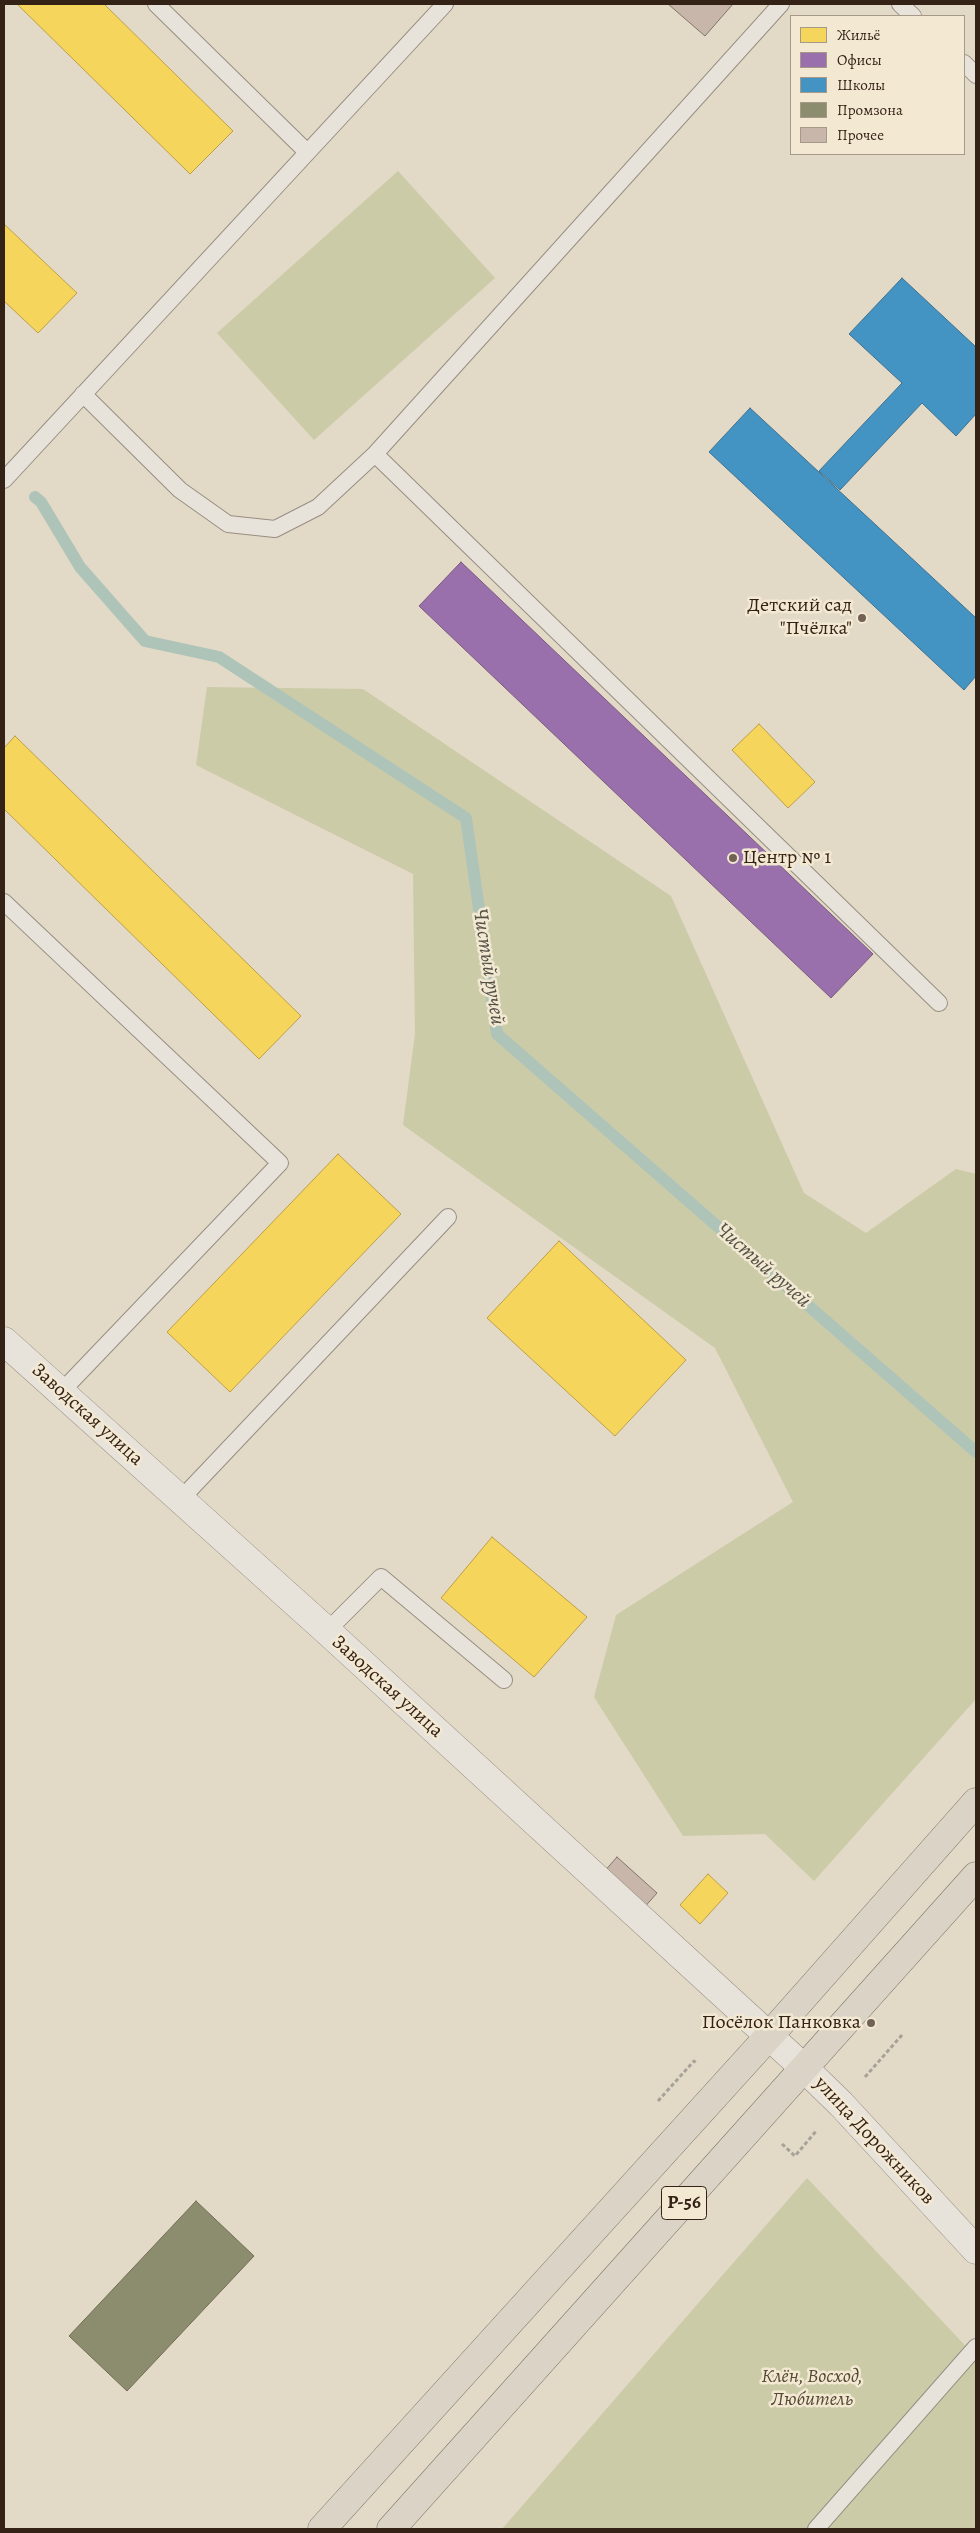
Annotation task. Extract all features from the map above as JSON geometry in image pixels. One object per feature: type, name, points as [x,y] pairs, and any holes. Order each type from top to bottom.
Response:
[{"type":"main road","name":"Р-56","points":[[322,2529],[769,2036],[976,1802]]},
{"type":"main road","name":"Р-56","points":[[391,2529],[976,1876]]},
{"type":"street","name":"Заводская улица","points":[[4,1341],[327,1631],[769,2036]]},
{"type":"street","name":"улица Дорожников","points":[[769,2036],[805,2069],[976,2250]]},
{"type":"lane","points":[[156,4],[307,152]]},
{"type":"lane","points":[[4,480],[445,4]]},
{"type":"lane","points":[[83,394],[180,490],[228,524],[275,529],[318,507],[375,454],[781,4]]},
{"type":"lane","points":[[900,4],[912,15]]},
{"type":"lane","points":[[965,65],[976,75]]},
{"type":"lane","points":[[375,454],[939,1003]]},
{"type":"lane","points":[[4,902],[280,1162],[61,1392]]},
{"type":"lane","points":[[180,1500],[448,1217]]},
{"type":"lane","points":[[327,1631],[381,1577],[504,1680]]},
{"type":"lane","points":[[816,2529],[976,2347]]},
{"type":"green space","points":[[398,171],[495,278],[314,440],[217,333]]},
{"type":"green space","points":[[207,687],[363,689],[671,896],[804,1193],[866,1233],[956,1169],[976,1174],[976,1699],[814,1881],[765,1834],[683,1836],[594,1697],[616,1615],[793,1502],[715,1348],[403,1125],[415,1034],[413,874],[196,765]]},
{"type":"green space","name":"Клён, Восход, Любитель","points":[[807,2178],[976,2357],[976,2529],[502,2529]]},
{"type":"building: Жильё","points":[[17,4],[104,4],[233,131],[190,174]]},
{"type":"building: Жильё","points":[[4,224],[77,293],[38,333],[4,301]]},
{"type":"building: Жильё","points":[[759,724],[815,782],[788,808],[732,750]]},
{"type":"building: Жильё","points":[[15,736],[301,1016],[259,1059],[4,809],[4,748]]},
{"type":"building: Жильё","points":[[338,1154],[401,1214],[230,1392],[167,1332]]},
{"type":"building: Жильё","points":[[559,1241],[686,1360],[615,1436],[487,1318]]},
{"type":"building: Жильё","points":[[492,1537],[587,1617],[534,1677],[441,1598]]},
{"type":"building: Жильё","points":[[708,1874],[728,1893],[700,1924],[680,1905]]},
{"type":"building: Офисы","points":[[461,562],[873,954],[831,998],[419,606]]},
{"type":"building: Школы","points":[[902,278],[976,347],[976,414],[956,436],[922,403],[840,490],[819,471],[902,383],[849,334]]},
{"type":"building: Школы","points":[[750,408],[976,618],[976,676],[964,690],[709,452]]},
{"type":"building: Промзона","points":[[196,2201],[254,2256],[127,2391],[69,2336]]},
{"type":"building: Прочее","points":[[668,4],[733,4],[705,36]]},
{"type":"building: Прочее","points":[[617,1857],[657,1893],[642,1910],[602,1874]]},
{"type":"waterway","name":"Чистый ручей","points":[[35,497],[41,502],[80,567],[145,641],[219,657],[466,818],[497,1034],[976,1452]]},
{"type":"place","name":"Детский сад \"Пчёлка\"","points":[[862,618]]},
{"type":"place","name":"Центр № 1","points":[[733,858]]},
{"type":"place","name":"Посёлок Панковка","points":[[871,2023]]}]
